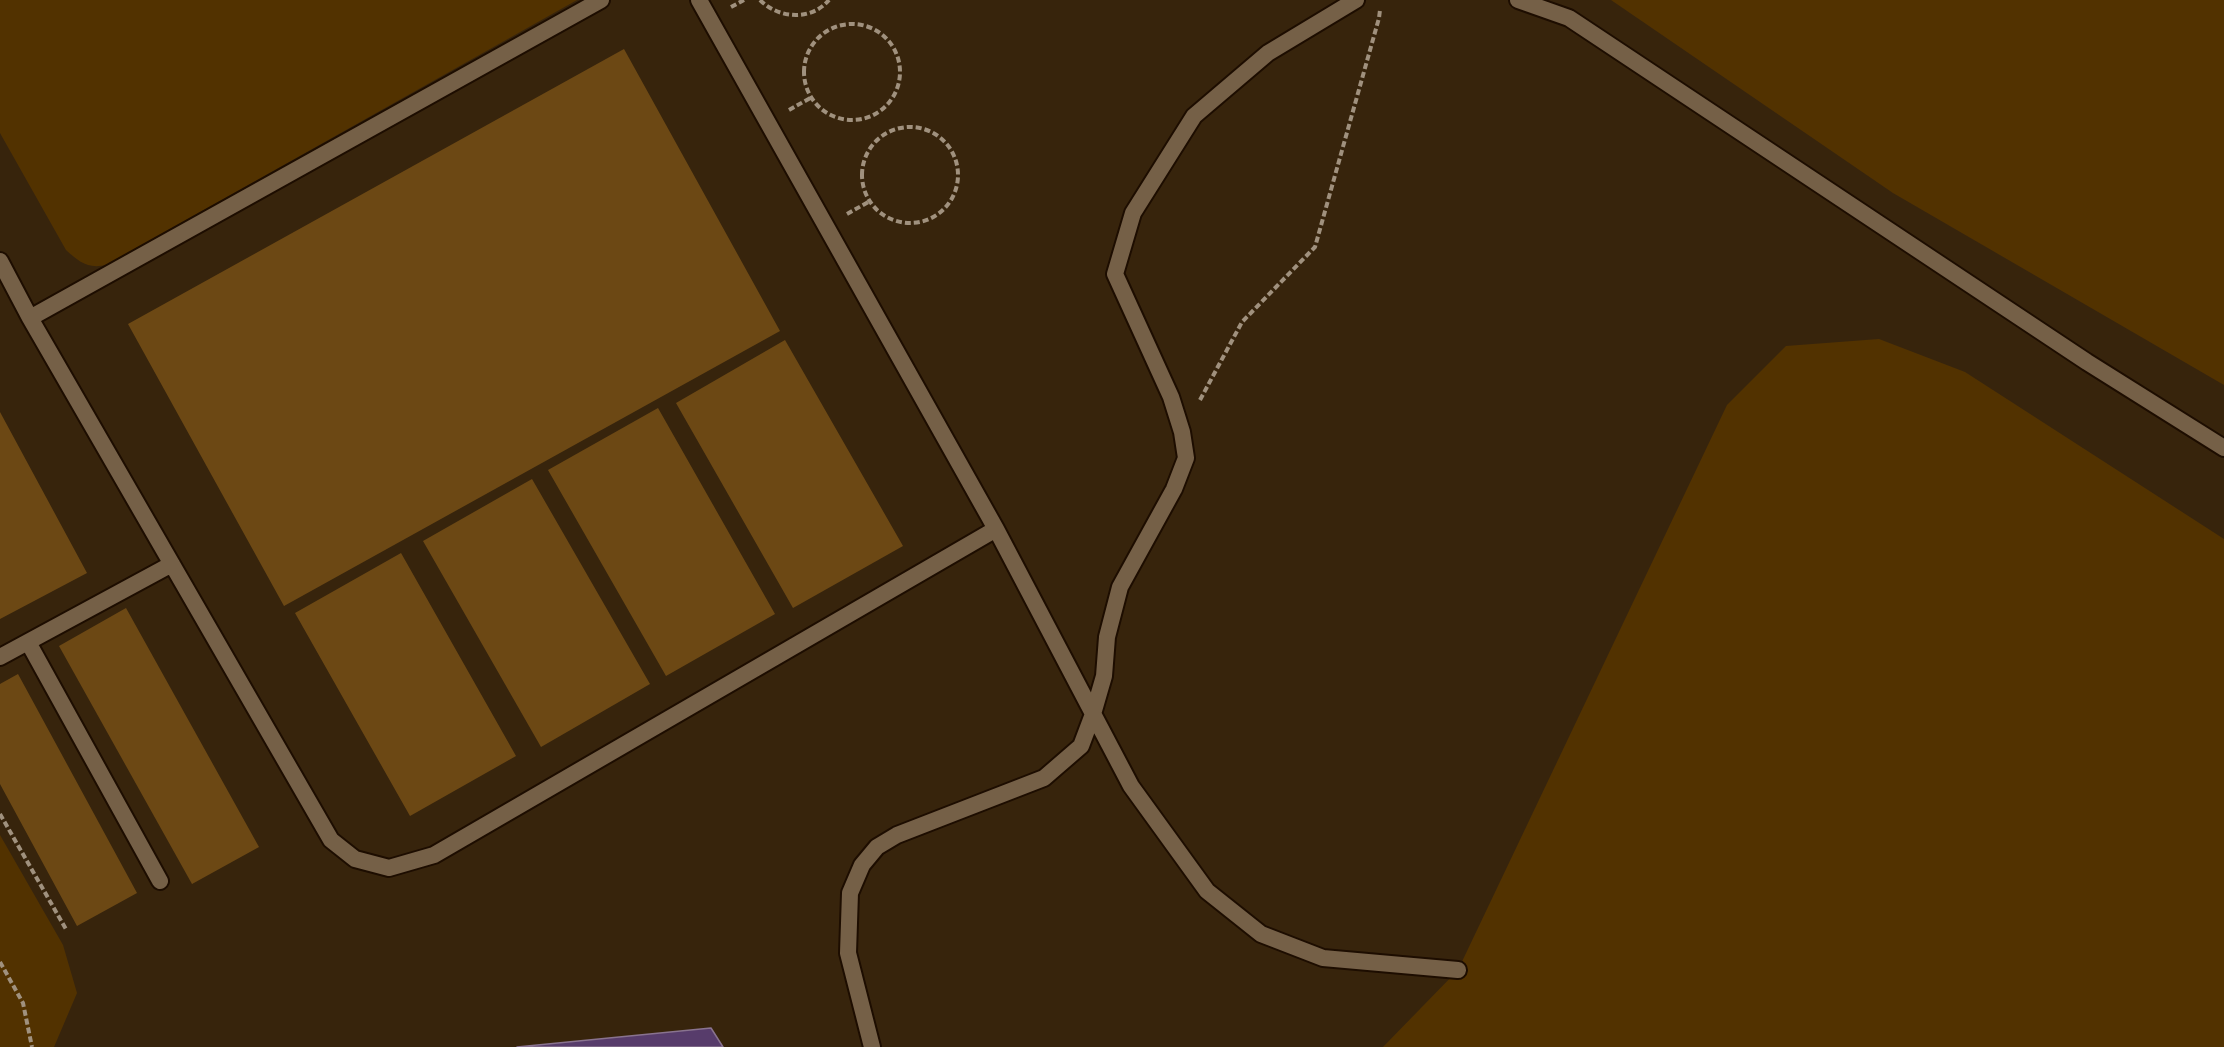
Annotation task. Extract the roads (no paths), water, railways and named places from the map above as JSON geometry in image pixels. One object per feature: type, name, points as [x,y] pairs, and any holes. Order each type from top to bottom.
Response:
[{"type":"lane","points":[[30,318],[601,0]]},
{"type":"lane","points":[[699,0],[996,529],[1131,786],[1207,891],[1261,934],[1323,958],[1458,970]]},
{"type":"lane","points":[[872,1047],[848,954],[850,892],[862,864],[877,847],[897,835],[1044,778],[1081,746],[1104,676],[1107,637],[1120,587],[1174,489],[1185,458],[1182,432],[1171,397],[1114,274],[1133,213],[1194,116],[1268,53],[1356,0]]},
{"type":"lane","points":[[1518,0],[1569,18],[2086,362],[2224,448]]},
{"type":"lane","points":[[0,261],[30,318],[331,840],[355,859],[389,868],[434,855],[996,529]]},
{"type":"lane","points":[[0,657],[172,564]]},
{"type":"lane","points":[[28,642],[160,881]]}]
